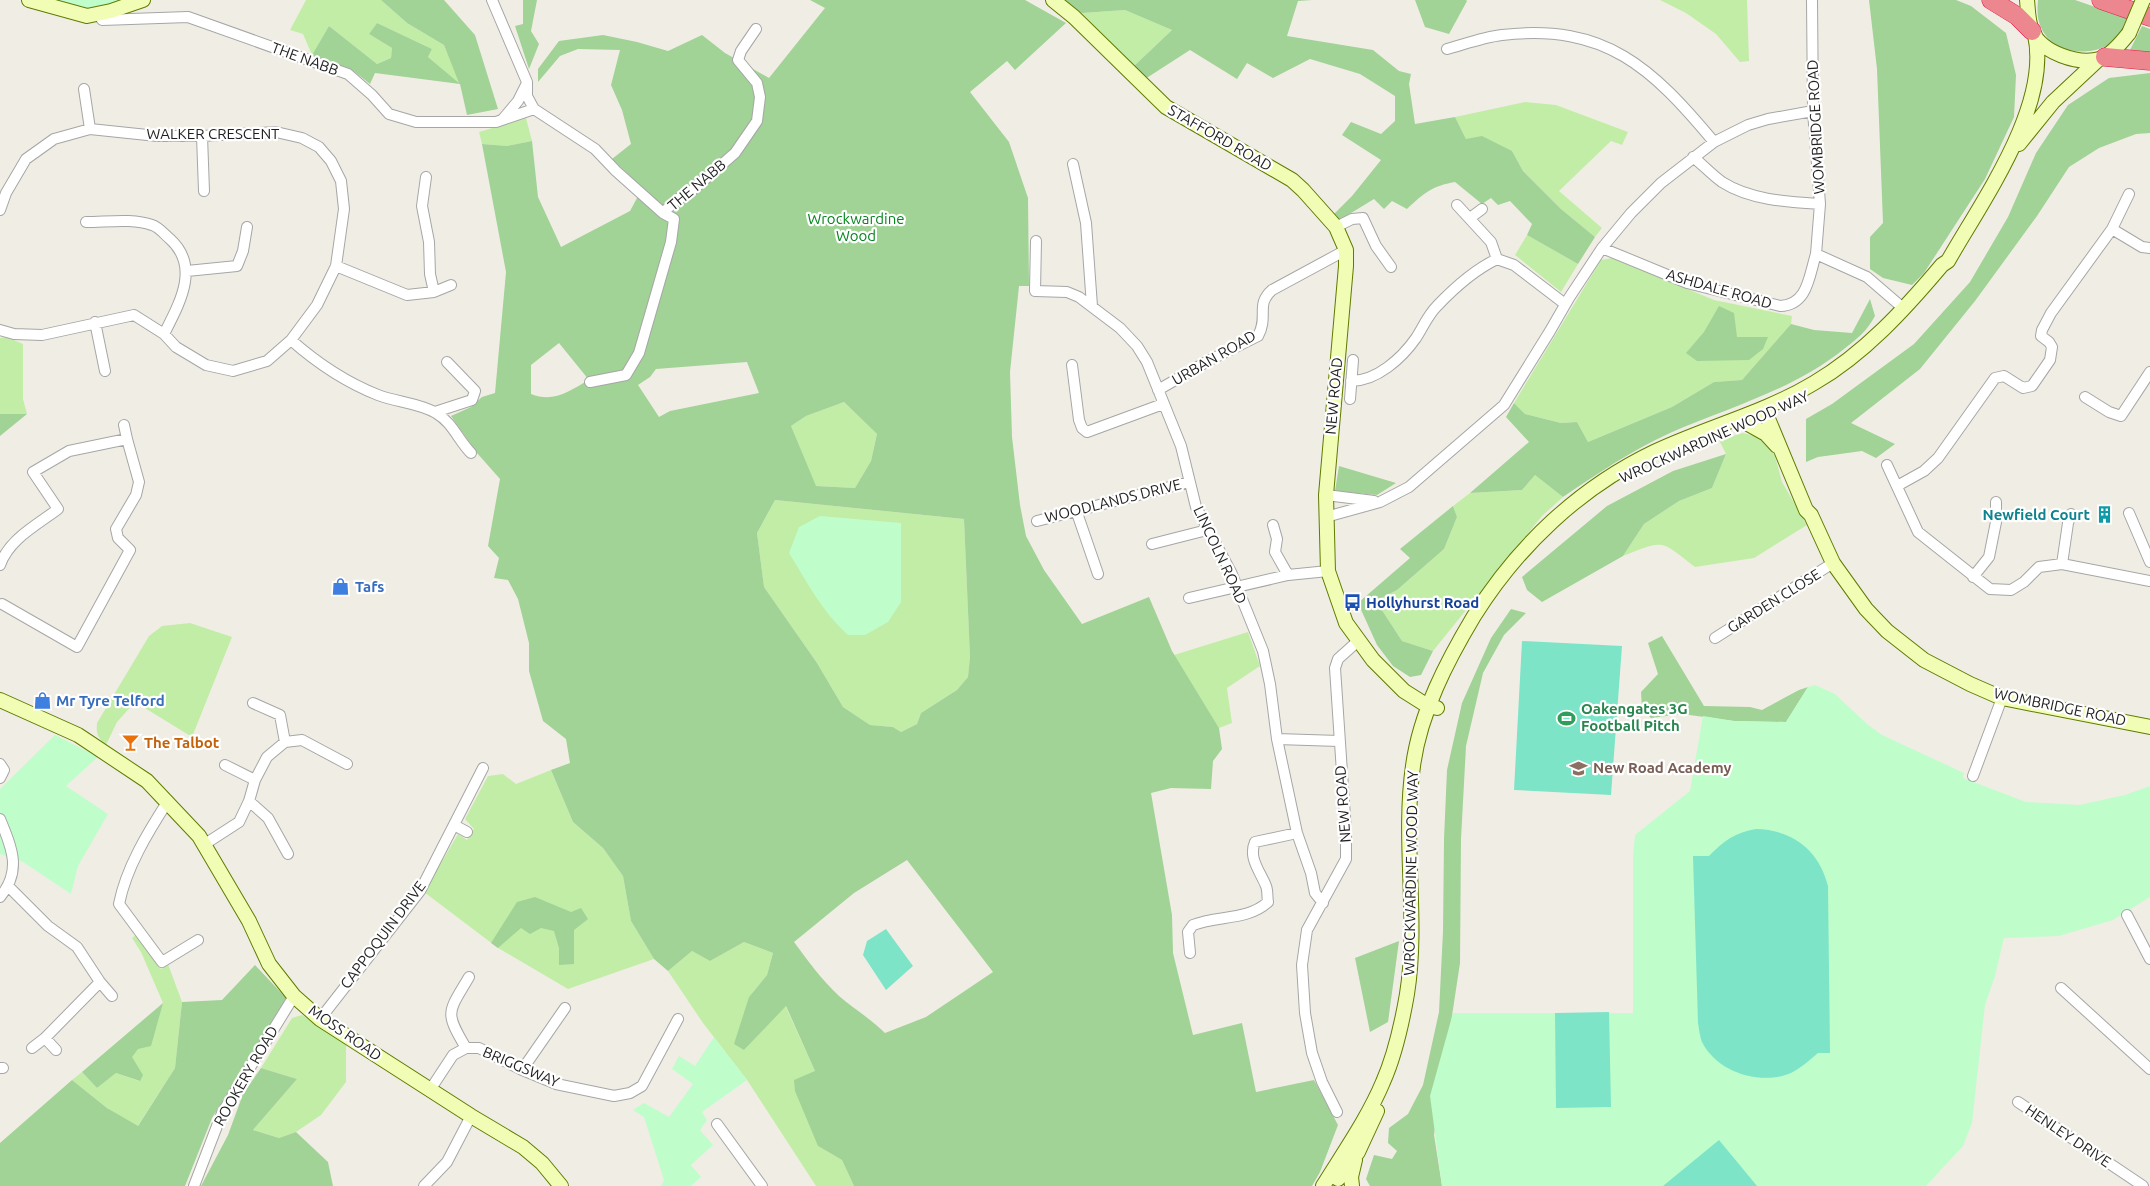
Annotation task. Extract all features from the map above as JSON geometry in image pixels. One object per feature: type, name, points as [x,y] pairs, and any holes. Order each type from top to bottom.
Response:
[{"type":"highway","points":[[1991,0],[2017,16],[2033,33]]},
{"type":"highway","points":[[2101,0],[2150,17]]},
{"type":"highway","points":[[2102,58],[2150,61]]},
{"type":"main road","points":[[29,0],[88,16],[99,15],[140,3],[143,0]]},
{"type":"main road","name":"STAFFORD ROAD","points":[[1053,0],[1074,17],[1166,107],[1292,180],[1315,201],[1323,212]]},
{"type":"main road","name":"WROCKWARDINE WOOD WAY","points":[[1333,1183],[1358,1152],[1368,1132],[1400,1051],[1413,996],[1417,966],[1418,913],[1415,837],[1417,798],[1423,758],[1433,706],[1464,650],[1498,595],[1530,555],[1565,519],[1593,495],[1630,472],[1748,424],[1837,368],[1857,353],[1948,260],[2008,157],[2034,91],[2039,51],[2033,33],[2027,0]]},
{"type":"main road","name":"WROCKWARDINE WOOD WAY","points":[[2008,157],[2053,102],[2122,42],[2129,32],[2143,0]]},
{"type":"main road","points":[[2033,33],[2049,49],[2063,57],[2082,60],[2102,58]]},
{"type":"main road","name":"NEW ROAD","points":[[1323,212],[1336,226],[1346,250],[1326,495],[1328,570],[1346,623],[1358,641],[1396,686],[1433,706]]},
{"type":"main road","name":"WROCKWARDINE WOOD WAY","points":[[1333,1183],[1384,1082],[1404,1012],[1412,954],[1409,842],[1413,766],[1448,663],[1474,617],[1497,583],[1528,546],[1571,504],[1610,476],[1656,451],[1769,411],[1829,383],[1887,337],[1935,285],[1947,269],[1948,260]]},
{"type":"main road","name":"WOMBRIDGE ROAD","points":[[1769,411],[1781,450],[1806,510],[1811,516],[1833,564],[1866,609],[1887,631],[1924,660],[2002,698],[2150,726]]},
{"type":"main road","name":"WOMBRIDGE ROAD","points":[[1769,411],[1812,508],[1811,516]]},
{"type":"main road","points":[[1748,424],[1766,434],[1781,450]]},
{"type":"main road","name":"MOSS ROAD","points":[[0,700],[78,735],[147,781],[168,801],[205,844],[249,921],[269,964],[294,996],[320,1019],[471,1116],[523,1147],[542,1164],[561,1186]]},
{"type":"main road","points":[[1352,1186],[1351,1177],[1358,1152]]},
{"type":"street","points":[[492,0],[527,82],[527,96],[534,109]]},
{"type":"street","name":"WOMBRIDGE ROAD","points":[[1805,291],[1816,254],[1820,204],[1813,111],[1812,0]]},
{"type":"street","name":"THE NABB","points":[[99,15],[102,20],[118,21],[188,17],[348,74],[390,114],[416,122],[496,122],[534,109],[595,148],[663,213],[674,219],[671,242],[639,353],[626,375],[590,382]]},
{"type":"street","name":"THE NABB","points":[[663,213],[676,200],[688,194],[735,153],[757,120],[760,97],[757,83],[738,60],[741,51],[756,29]]},
{"type":"street","points":[[1447,49],[1500,35],[1540,32],[1581,38],[1619,52],[1648,72],[1678,100],[1714,142]]},
{"type":"street","points":[[502,120],[518,101],[527,82]]},
{"type":"street","points":[[84,89],[90,129]]},
{"type":"street","points":[[1326,517],[1380,502],[1409,487],[1504,405],[1565,304],[1602,248],[1630,213],[1693,157],[1714,142],[1748,125],[1813,111]]},
{"type":"street","name":"WALKER CRESCENT","points":[[0,210],[6,193],[26,159],[54,138],[90,129],[157,136],[202,136],[276,132],[302,138],[319,147],[331,161],[341,181],[344,209],[336,266],[317,305],[291,340],[267,362],[234,371],[206,365],[176,347],[164,334],[134,315],[42,335],[14,334],[0,330]]},
{"type":"street","points":[[202,136],[204,191]]},
{"type":"street","points":[[1693,157],[1715,177],[1737,189],[1793,203],[1820,204]]},
{"type":"street","points":[[1078,170],[1086,223],[1092,306]]},
{"type":"street","points":[[426,178],[422,206],[429,242],[430,274],[434,292]]},
{"type":"street","points":[[1897,486],[1924,471],[1938,458],[1995,378],[2004,376],[2023,388],[2032,386],[2050,360],[2052,347],[2041,336],[2042,330],[2051,313],[2112,229],[2130,194]]},
{"type":"street","points":[[1457,205],[1491,242],[1497,259]]},
{"type":"street","points":[[1470,218],[1482,209]]},
{"type":"street","points":[[1336,226],[1352,219],[1363,218],[1376,246],[1391,267]]},
{"type":"street","points":[[86,222],[132,222],[153,225],[173,242],[184,256],[187,271],[179,303],[164,334]]},
{"type":"street","points":[[187,271],[237,266],[243,252],[247,227]]},
{"type":"street","points":[[2112,229],[2142,247],[2150,248]]},
{"type":"street","name":"LINCOLN ROAD","points":[[1036,241],[1035,291],[1067,292],[1080,297],[1120,328],[1137,346],[1148,362],[1181,446],[1196,508],[1225,559],[1268,670],[1276,739],[1296,833],[1315,893],[1323,903]]},
{"type":"street","name":"ASHDALE ROAD","points":[[1602,248],[1687,283],[1780,306],[1788,306],[1798,302],[1805,291]]},
{"type":"street","name":"URBAN ROAD","points":[[1158,390],[1208,361],[1258,336],[1264,320],[1262,302],[1272,290],[1346,250]]},
{"type":"street","points":[[1816,254],[1867,277],[1903,308]]},
{"type":"street","points":[[1351,381],[1362,381],[1378,374],[1407,350],[1437,306],[1482,267],[1497,259],[1514,265],[1565,304]]},
{"type":"street","points":[[336,266],[407,295],[434,292],[451,285]]},
{"type":"street","points":[[96,322],[105,371]]},
{"type":"street","points":[[291,340],[312,360],[338,376],[378,396],[435,412],[457,432],[462,443],[471,452]]},
{"type":"street","points":[[1350,399],[1353,360]]},
{"type":"street","points":[[435,412],[472,400],[475,391],[447,362]]},
{"type":"street","points":[[1072,365],[1079,420],[1082,428],[1087,432],[1163,404]]},
{"type":"street","points":[[2085,397],[2109,412],[2121,416],[2150,372]]},
{"type":"street","points":[[1,605],[77,647],[130,550],[118,538],[116,529],[136,495],[139,482],[124,425]]},
{"type":"street","points":[[0,564],[3,556],[14,541],[58,509],[33,472],[69,451],[128,439]]},
{"type":"street","points":[[1887,466],[1918,532],[1990,589],[2011,590],[2024,582],[2039,567],[2062,564],[2150,581]]},
{"type":"street","name":"WOODLANDS DRIVE","points":[[1037,521],[1189,482]]},
{"type":"street","points":[[1326,495],[1380,502]]},
{"type":"street","points":[[1974,577],[1989,557],[1993,542],[1996,502]]},
{"type":"street","points":[[1076,510],[1098,574]]},
{"type":"street","points":[[2129,513],[2150,562]]},
{"type":"street","points":[[2062,564],[2071,514]]},
{"type":"street","points":[[1273,525],[1277,539],[1275,552],[1288,574]]},
{"type":"street","points":[[1152,544],[1208,530]]},
{"type":"street","name":"GARDEN CLOSE","points":[[1715,638],[1833,564]]},
{"type":"street","points":[[1189,598],[1237,588],[1288,574],[1328,570]]},
{"type":"street","name":"NEW ROAD","points":[[1337,1112],[1322,1082],[1312,1053],[1302,987],[1303,951],[1306,935],[1346,859],[1346,832],[1334,668],[1338,659],[1358,641]]},
{"type":"street","points":[[1972,776],[2002,698]]},
{"type":"street","points":[[254,703],[280,715],[285,742]]},
{"type":"street","points":[[1276,739],[1338,741]]},
{"type":"street","points":[[205,844],[239,822],[266,757],[285,742],[302,740],[347,764]]},
{"type":"street","points":[[0,764],[4,770],[0,778]]},
{"type":"street","points":[[225,765],[255,780]]},
{"type":"street","name":"CAPPOQUIN DRIVE","points":[[320,1019],[420,891],[483,768]]},
{"type":"street","points":[[168,801],[150,829],[122,891],[119,904],[162,962],[198,940]]},
{"type":"street","points":[[249,801],[268,818],[288,854]]},
{"type":"street","points":[[0,819],[14,861],[9,887],[0,897]]},
{"type":"street","points":[[454,825],[467,832]]},
{"type":"street","points":[[1190,953],[1188,932],[1194,925],[1259,910],[1268,902],[1267,888],[1253,859],[1251,850],[1255,842],[1296,833]]},
{"type":"street","points":[[9,887],[48,926],[77,947],[100,982],[112,996]]},
{"type":"street","points":[[2127,915],[2150,959]]},
{"type":"street","points":[[466,1048],[452,1024],[450,1009],[469,977]]},
{"type":"street","points":[[32,1048],[45,1038],[100,982]]},
{"type":"street","points":[[2061,988],[2150,1069]]},
{"type":"street","name":"ROOKERY ROAD","points":[[194,1186],[222,1113],[294,996]]},
{"type":"street","points":[[522,1070],[565,1008]]},
{"type":"street","name":"BRIGGSWAY","points":[[430,1090],[453,1055],[466,1048],[479,1048],[522,1070],[556,1084],[614,1096],[630,1093],[642,1086],[678,1019]]},
{"type":"street","points":[[45,1038],[56,1050]]},
{"type":"street","name":"HENLEY DRIVE","points":[[2018,1102],[2143,1186]]},
{"type":"street","points":[[424,1186],[447,1162],[471,1116]]},
{"type":"street","points":[[717,1124],[762,1186]]},
{"type":"green space","points":[[59,0],[126,0],[99,7],[85,8]]},
{"type":"green space","points":[[306,0],[381,0],[407,23],[444,45],[460,84],[428,57],[432,49],[377,23],[369,34],[392,48],[391,58],[377,64],[329,26],[312,55],[303,34],[290,30]]},
{"type":"green space","points":[[381,0],[444,0],[475,35],[498,109],[467,115],[460,84],[375,73],[370,84],[351,69],[312,55],[329,26],[377,64],[391,58],[392,48],[369,34],[377,23],[432,49],[428,57],[459,83],[444,45],[407,23]]},
{"type":"green space","points":[[523,0],[537,0],[531,31],[539,44],[529,69],[515,26],[523,24]]},
{"type":"green space","name":"Wrockwardine Wood","points":[[810,0],[1025,0],[1066,23],[1015,70],[1007,61],[970,92],[1009,142],[1028,198],[1029,286],[1019,286],[1010,372],[1012,437],[1020,505],[1026,536],[1044,570],[1082,624],[1149,597],[1172,651],[1219,728],[1222,749],[1213,761],[1211,789],[1171,788],[1151,793],[1172,915],[1173,953],[1193,1035],[1242,1023],[1256,1092],[1314,1080],[1338,1125],[1320,1172],[1312,1186],[854,1186],[842,1160],[818,1146],[795,1091],[794,1080],[815,1071],[786,1006],[744,1050],[734,1044],[749,997],[767,975],[773,953],[744,942],[710,961],[692,951],[668,971],[654,959],[631,921],[623,876],[603,848],[573,822],[551,770],[570,763],[566,739],[543,721],[529,671],[529,643],[518,599],[508,580],[494,578],[499,558],[488,546],[500,479],[477,453],[451,416],[471,407],[482,397],[495,393],[506,272],[482,144],[507,146],[532,141],[538,197],[561,247],[630,211],[637,198],[645,190],[612,159],[631,144],[622,110],[611,85],[620,50],[578,49],[560,56],[538,82],[538,69],[559,41],[603,35],[668,51],[702,35],[725,53],[769,78],[825,8]],"holes":[[[559,343],[589,380],[568,392],[554,396],[547,397],[531,394],[531,365]],[[747,362],[759,393],[670,411],[659,417],[638,385],[650,377],[656,369]],[[844,402],[877,434],[871,461],[855,488],[816,486],[791,426],[806,416]],[[775,500],[964,519],[970,657],[968,677],[957,690],[921,713],[917,724],[901,732],[893,727],[870,725],[843,707],[817,663],[764,587],[757,533]],[[907,860],[993,972],[926,1017],[885,1033],[833,990],[794,942],[854,893]]]},
{"type":"green space","points":[[1063,0],[1312,0],[1298,1],[1287,36],[1373,50],[1399,71],[1411,74],[1409,84],[1415,124],[1455,117],[1466,139],[1482,136],[1512,151],[1523,171],[1561,209],[1595,237],[1578,264],[1527,235],[1532,224],[1510,201],[1498,205],[1491,198],[1482,204],[1455,182],[1429,191],[1407,209],[1392,201],[1384,209],[1374,199],[1338,221],[1333,215],[1352,196],[1381,160],[1342,135],[1351,122],[1381,134],[1395,121],[1395,96],[1360,74],[1310,59],[1273,78],[1247,63],[1237,79],[1190,50],[1145,79],[1133,67],[1172,30],[1125,10],[1082,13]]},
{"type":"green space","points":[[1415,0],[1467,1],[1449,34],[1425,27]]},
{"type":"green space","points":[[1660,0],[1747,0],[1749,61],[1740,62],[1716,34],[1686,13]]},
{"type":"green space","points":[[1869,0],[1956,0],[1971,6],[2006,33],[2016,75],[2014,117],[1985,179],[1924,273],[1912,285],[1883,278],[1870,269],[1870,237],[1883,223],[1877,69]]},
{"type":"green space","points":[[2038,0],[2075,0],[2127,18],[2118,37],[2108,45],[2089,51],[2068,50],[2050,41],[2044,33],[2038,17]]},
{"type":"green space","points":[[1125,10],[1172,30],[1133,67],[1082,13]]},
{"type":"green space","points":[[2142,26],[2150,29],[2150,56],[2128,54]]},
{"type":"green space","points":[[2150,73],[2150,133],[2136,134],[2099,148],[2069,167],[2037,216],[1975,301],[1920,369],[1851,423],[1895,444],[1876,458],[1862,451],[1818,457],[1806,462],[1806,419],[1832,404],[1914,344],[1970,282],[2008,217],[2036,153],[2068,105],[2109,78]]},
{"type":"green space","points":[[1525,102],[1556,105],[1628,132],[1622,145],[1611,141],[1559,191],[1602,228],[1595,237],[1561,209],[1523,171],[1512,151],[1466,139],[1455,117]]},
{"type":"green space","points":[[526,118],[532,141],[507,146],[482,144],[479,132]]},
{"type":"green space","points":[[1527,235],[1578,264],[1561,292],[1515,255]]},
{"type":"green space","points":[[1612,258],[1714,300],[1792,316],[1791,324],[1742,380],[1714,382],[1672,407],[1588,442],[1577,422],[1561,423],[1525,414],[1514,403],[1601,260]]},
{"type":"green space","points":[[1870,299],[1875,316],[1869,326],[1853,342],[1804,376],[1760,397],[1670,433],[1642,447],[1563,497],[1535,475],[1522,490],[1470,493],[1529,442],[1506,417],[1514,403],[1525,414],[1561,423],[1577,422],[1588,442],[1672,407],[1714,382],[1742,380],[1791,324],[1814,330],[1852,333]]},
{"type":"green space","points":[[1719,306],[1734,313],[1737,337],[1768,337],[1763,349],[1749,360],[1697,361],[1686,353],[1704,332]]},
{"type":"green space","points":[[7,337],[23,344],[23,399],[27,414],[0,414],[0,338]]},
{"type":"green space","points":[[844,402],[877,434],[871,461],[855,488],[815,486],[791,426],[806,416]]},
{"type":"green space","points":[[0,414],[27,414],[0,436]]},
{"type":"green space","points":[[1743,433],[1761,438],[1775,456],[1782,482],[1807,525],[1754,558],[1695,567],[1668,547],[1662,545],[1647,547],[1623,556],[1644,524],[1679,501],[1712,488],[1726,454],[1719,440]]},
{"type":"green space","points":[[1726,454],[1712,488],[1679,501],[1644,524],[1623,556],[1542,602],[1527,590],[1522,577],[1607,506],[1673,471]]},
{"type":"green space","points":[[1339,466],[1396,483],[1377,495],[1335,491]]},
{"type":"green space","points":[[1535,475],[1563,497],[1542,516],[1433,651],[1402,641],[1376,601],[1397,590],[1444,549],[1457,517],[1453,506],[1470,493],[1522,490]]},
{"type":"green space","points":[[775,500],[964,519],[970,657],[968,677],[957,690],[921,713],[917,724],[901,732],[893,727],[870,725],[843,707],[817,663],[764,587],[757,533]]},
{"type":"green space","points":[[1453,506],[1457,517],[1444,549],[1397,590],[1376,601],[1402,641],[1433,651],[1421,675],[1410,677],[1393,666],[1377,645],[1358,603],[1410,558],[1400,549]]},
{"type":"green space","points":[[820,516],[901,523],[901,602],[888,622],[865,635],[848,635],[839,626],[816,597],[789,553],[799,527]]},
{"type":"green space","points":[[1511,609],[1526,613],[1504,635],[1483,673],[1466,746],[1461,839],[1460,963],[1434,1135],[1442,1186],[1370,1186],[1366,1179],[1374,1155],[1392,1159],[1397,1151],[1388,1143],[1389,1128],[1408,1114],[1423,1085],[1439,1012],[1447,770],[1462,703],[1491,638]]},
{"type":"green space","points":[[190,623],[232,637],[192,737],[135,702],[117,722],[106,745],[98,736],[97,723],[149,636],[162,626]]},
{"type":"green space","points":[[1248,632],[1260,666],[1227,688],[1232,723],[1219,728],[1174,655]]},
{"type":"green space","points":[[1662,636],[1704,706],[1750,707],[1762,710],[1808,687],[1786,722],[1734,721],[1682,714],[1651,718],[1642,709],[1641,692],[1658,674],[1648,643]]},
{"type":"green space","name":"Oakengates 3G Football Pitch","points":[[1522,641],[1622,646],[1611,795],[1514,790]]},
{"type":"green space","points":[[1815,685],[1835,694],[1867,724],[1882,735],[1964,773],[1963,778],[2026,802],[2079,805],[2125,795],[2150,786],[2150,897],[2113,920],[2059,936],[2004,938],[1995,976],[1985,1005],[1972,1123],[1963,1146],[1926,1186],[1442,1186],[1430,1096],[1453,1013],[1633,1013],[1633,857],[1635,835],[1690,791],[1703,716],[1734,721],[1786,722],[1808,687]]},
{"type":"green space","points":[[55,735],[98,757],[66,786],[108,814],[78,866],[71,894],[23,862],[0,854],[0,789]]},
{"type":"green space","points":[[551,770],[573,822],[603,848],[623,876],[631,921],[654,959],[568,989],[498,948],[424,892],[458,834],[467,840],[474,829],[465,819],[488,776],[503,774],[516,784]]},
{"type":"green space","points":[[1756,829],[1782,833],[1803,844],[1818,862],[1828,886],[1830,1053],[1818,1053],[1792,1072],[1771,1078],[1748,1076],[1726,1067],[1716,1060],[1702,1042],[1698,1023],[1693,856],[1709,856],[1730,838],[1742,832]]},
{"type":"green space","points":[[535,897],[571,912],[581,908],[588,919],[574,930],[574,964],[559,965],[559,948],[554,931],[541,928],[530,934],[521,928],[498,948],[491,943],[517,902]]},
{"type":"green space","points":[[886,929],[913,966],[886,990],[863,955],[867,941]]},
{"type":"green space","points":[[136,935],[161,969],[168,964],[182,1002],[175,1068],[137,1127],[107,1108],[72,1080],[82,1072],[97,1088],[116,1073],[139,1081],[131,1057],[163,1003],[141,952],[132,938]]},
{"type":"green space","points":[[1399,941],[1388,1022],[1370,1032],[1355,958]]},
{"type":"green space","points":[[744,942],[773,953],[767,975],[749,997],[744,1050],[785,1005],[815,1071],[818,1146],[842,1160],[854,1186],[816,1186],[747,1080],[703,1023],[668,971],[692,951],[710,961]]},
{"type":"green space","points":[[255,965],[286,998],[212,1118],[185,1186],[0,1186],[0,1143],[72,1080],[107,1108],[138,1126],[175,1068],[182,1002],[222,1000]]},
{"type":"green space","points":[[163,1003],[151,1046],[138,1049],[132,1057],[143,1075],[140,1081],[116,1073],[97,1088],[82,1072]]},
{"type":"green space","points":[[1609,1012],[1611,1107],[1556,1108],[1555,1013]]},
{"type":"green space","points":[[302,1015],[346,1043],[346,1082],[321,1115],[296,1132],[279,1138],[253,1130],[297,1079],[261,1068],[292,1018]]},
{"type":"green space","points":[[714,1037],[747,1080],[702,1112],[707,1120],[700,1130],[713,1145],[691,1165],[701,1177],[691,1186],[661,1186],[664,1180],[644,1117],[633,1110],[644,1103],[669,1117],[693,1084],[672,1069],[679,1056],[695,1066]]},
{"type":"green space","points":[[261,1068],[297,1079],[253,1130],[279,1138],[296,1132],[328,1162],[333,1186],[201,1186],[228,1135],[243,1094]]},
{"type":"green space","points":[[1719,1140],[1757,1186],[1663,1186]]},
{"type":"place","name":"Newfield Court","points":[[2104,515]]},
{"type":"place","name":"Tafs","points":[[341,587]]},
{"type":"place","name":"Hollyhurst Road","points":[[1352,603]]},
{"type":"place","name":"Mr Tyre Telford","points":[[42,701]]},
{"type":"place","name":"Oakengates 3G Football Pitch","points":[[1567,718]]},
{"type":"place","name":"The Talbot","points":[[130,743]]},
{"type":"place","name":"New Road Academy","points":[[1579,768]]}]
